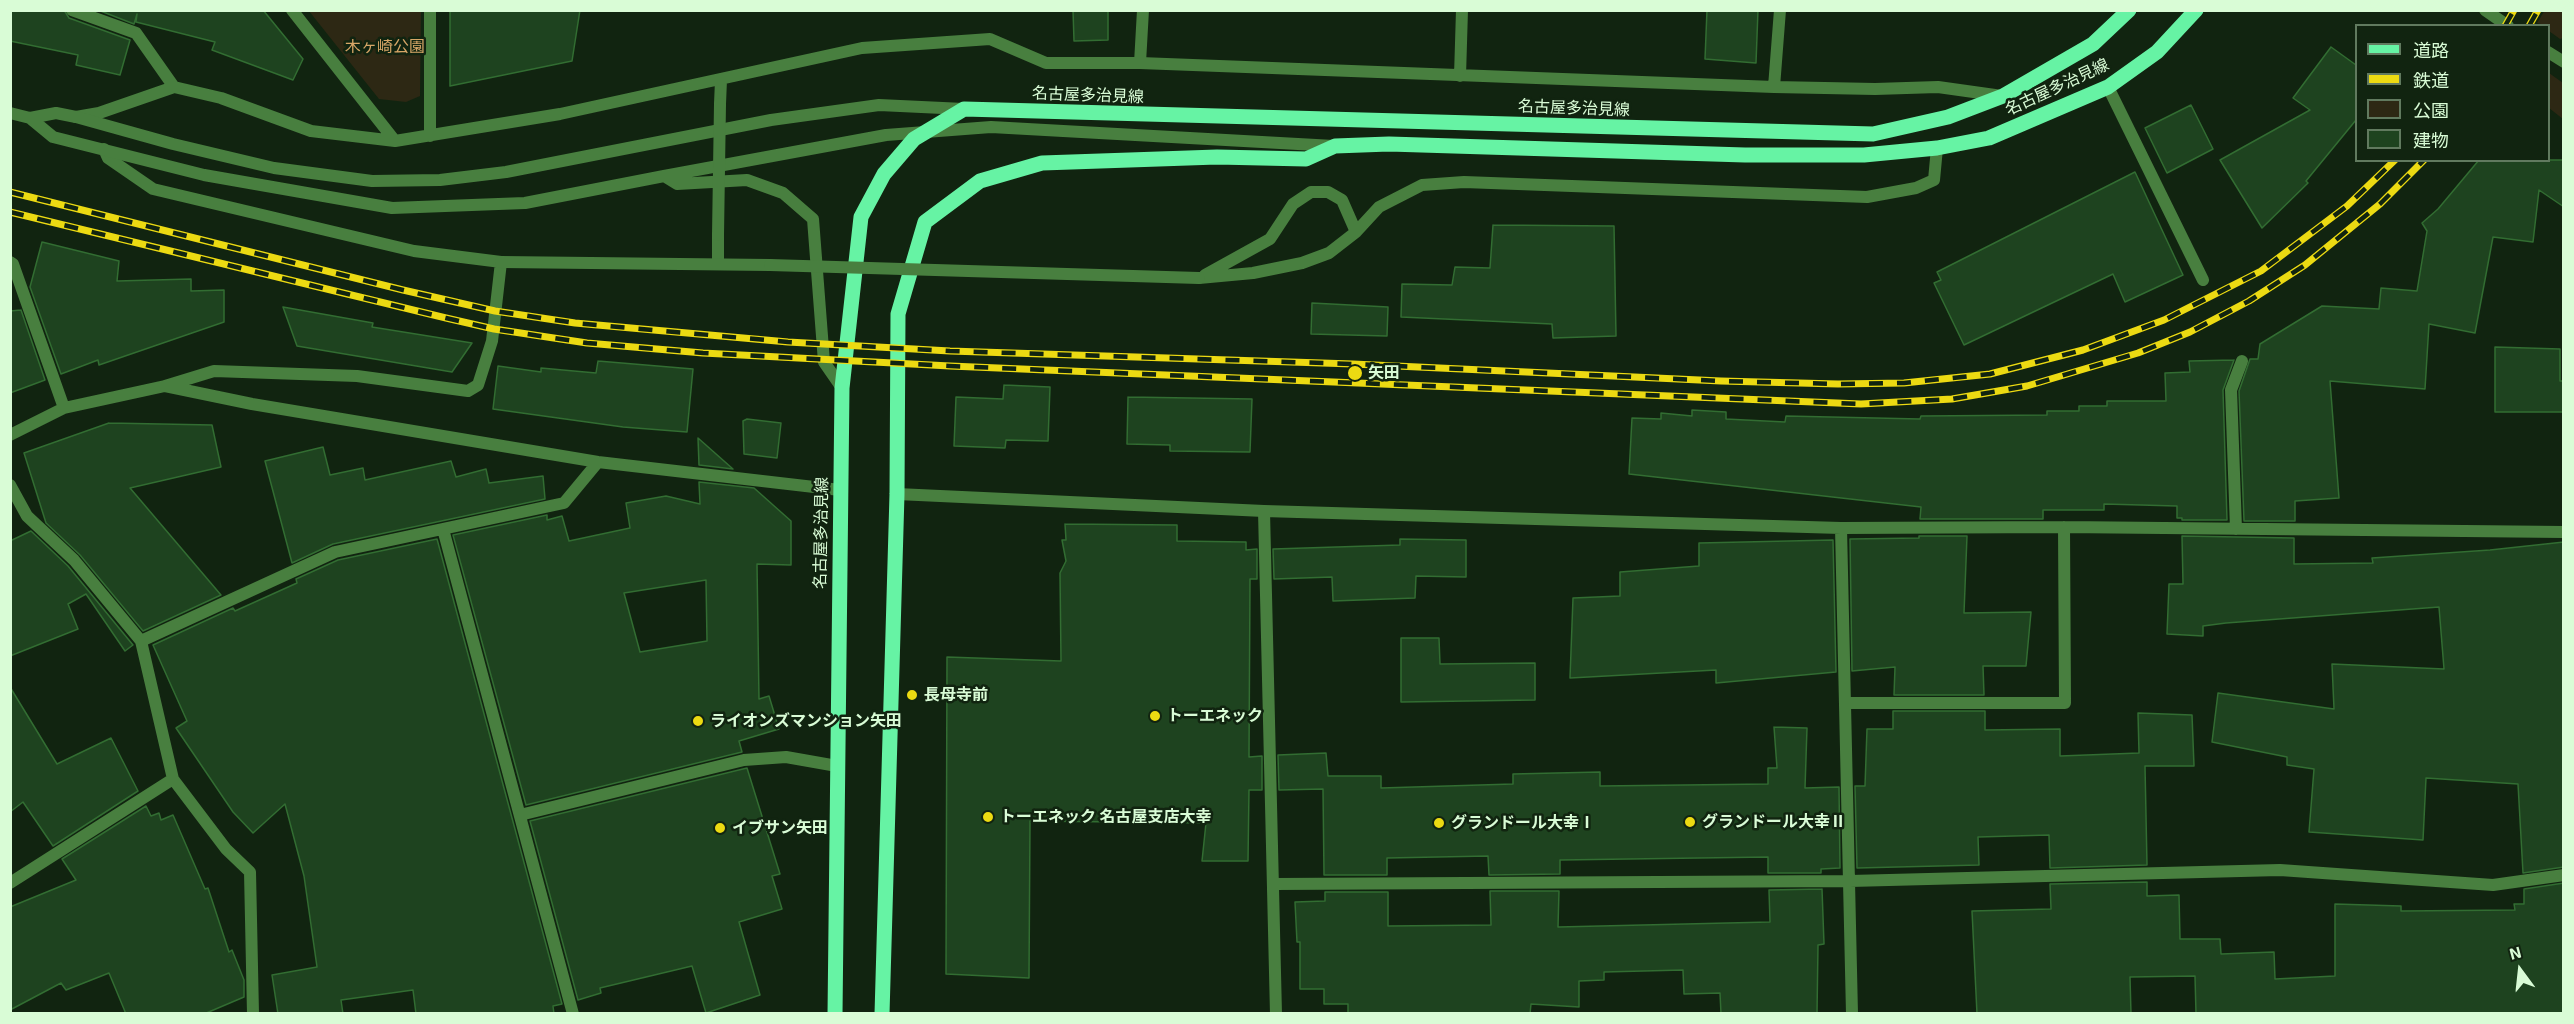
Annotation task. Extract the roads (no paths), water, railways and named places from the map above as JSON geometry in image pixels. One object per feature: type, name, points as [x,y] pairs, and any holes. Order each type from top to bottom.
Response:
[{"type":"main road","name":"名古屋多治見線","points":[[835,1014],[842,388],[861,217],[884,174],[914,139],[964,109],[1873,134],[1947,117],[2003,96],[2093,44],[2129,10]]},
{"type":"main road","name":"名古屋多治見線","points":[[882,1014],[897,494],[898,314],[925,222],[980,181],[1042,163],[1217,157],[1306,159],[1335,146],[1389,144],[1745,155],[1864,156],[1937,148],[1989,138],[2108,87],[2157,52],[2196,10]]},
{"type":"street","points":[[72,10],[136,33],[174,87]]},
{"type":"street","points":[[292,10],[395,141]]},
{"type":"street","points":[[430,10],[430,136]]},
{"type":"street","points":[[1140,63],[1143,10]]},
{"type":"street","points":[[1460,76],[1462,10]]},
{"type":"street","points":[[1774,87],[1780,10]]},
{"type":"street","points":[[2485,10],[2505,24]]},
{"type":"street","points":[[76,117],[99,112],[174,87],[222,98],[311,131],[395,141],[560,114],[862,48],[990,39],[1046,63],[1140,63],[1774,87],[1875,89],[1938,87],[2003,96]]},
{"type":"street","points":[[2550,53],[2564,62]]},
{"type":"street","points":[[718,263],[721,80]]},
{"type":"street","points":[[2108,87],[2204,280]]},
{"type":"street","points":[[10,113],[30,118],[56,113],[76,117],[173,144],[274,168],[372,180],[440,180],[506,172],[771,120],[879,105],[964,109]]},
{"type":"street","points":[[30,118],[53,137],[204,175],[392,208],[525,203],[886,135],[932,130],[991,127],[1335,146]]},
{"type":"street","points":[[104,149],[108,158],[153,189],[414,251],[501,262],[718,263],[1199,278],[1253,273],[1302,263],[1329,253],[1356,232],[1379,207],[1422,185],[1464,182],[1867,197],[1916,188],[1934,180],[1937,148]]},
{"type":"street","points":[[664,176],[676,184],[747,180],[783,193],[813,219],[824,362],[842,388]]},
{"type":"street","points":[[1199,278],[1270,239],[1293,204],[1311,192],[1328,192],[1342,200],[1356,232]]},
{"type":"street","points":[[10,262],[13,264],[64,408]]},
{"type":"street","points":[[10,435],[64,408],[165,386],[214,371],[357,376],[468,390],[478,385],[492,341],[501,262]]},
{"type":"street","points":[[2236,529],[2231,390],[2242,361]]},
{"type":"street","points":[[165,386],[252,404],[598,462],[840,490]]},
{"type":"street","points":[[141,641],[335,552],[564,503],[598,462]]},
{"type":"street","points":[[10,486],[27,516],[74,560],[141,641],[173,778],[226,849],[250,872],[253,1014]]},
{"type":"street","points":[[897,494],[1264,511],[1841,528],[2064,527],[2564,532]]},
{"type":"street","points":[[1264,511],[1276,1014]]},
{"type":"street","points":[[1845,703],[2065,704],[2064,527]]},
{"type":"street","points":[[1841,528],[1852,1014]]},
{"type":"street","points":[[444,529],[573,1014]]},
{"type":"street","points":[[520,814],[744,760],[786,757],[837,766]]},
{"type":"street","points":[[10,882],[173,778]]},
{"type":"street","points":[[1274,884],[1850,881],[2280,870],[2493,885],[2564,875]]},
{"type":"railway","points":[[2506,24],[2514,10]]},
{"type":"railway","points":[[2530,24],[2538,10]]},
{"type":"railway","points":[[10,192],[403,290],[495,311],[575,323],[788,342],[950,351],[1353,364],[1721,381],[1838,384],[1904,383],[1990,374],[2083,350],[2164,320],[2261,271],[2347,206],[2393,162]]},
{"type":"railway","points":[[10,212],[494,329],[587,343],[703,353],[950,366],[1861,404],[1952,399],[2027,386],[2138,353],[2190,332],[2249,301],[2305,265],[2380,204],[2422,162]]},
{"type":"place","name":"矢田","points":[[1355,373]]},
{"type":"place","name":"長母寺前","points":[[912,695]]},
{"type":"place","name":"トーエネック","points":[[1155,716]]},
{"type":"place","name":"ライオンズマンション矢田","points":[[698,721]]},
{"type":"place","name":"トーエネック 名古屋支店大幸","points":[[988,817]]},
{"type":"place","name":"グランドール大幸Ⅱ","points":[[1690,822]]},
{"type":"place","name":"グランドール大幸Ⅰ","points":[[1439,823]]},
{"type":"place","name":"イブサン矢田","points":[[720,828]]},
{"type":"park label","name":"木ヶ崎公園","points":[[385,47]]}]
